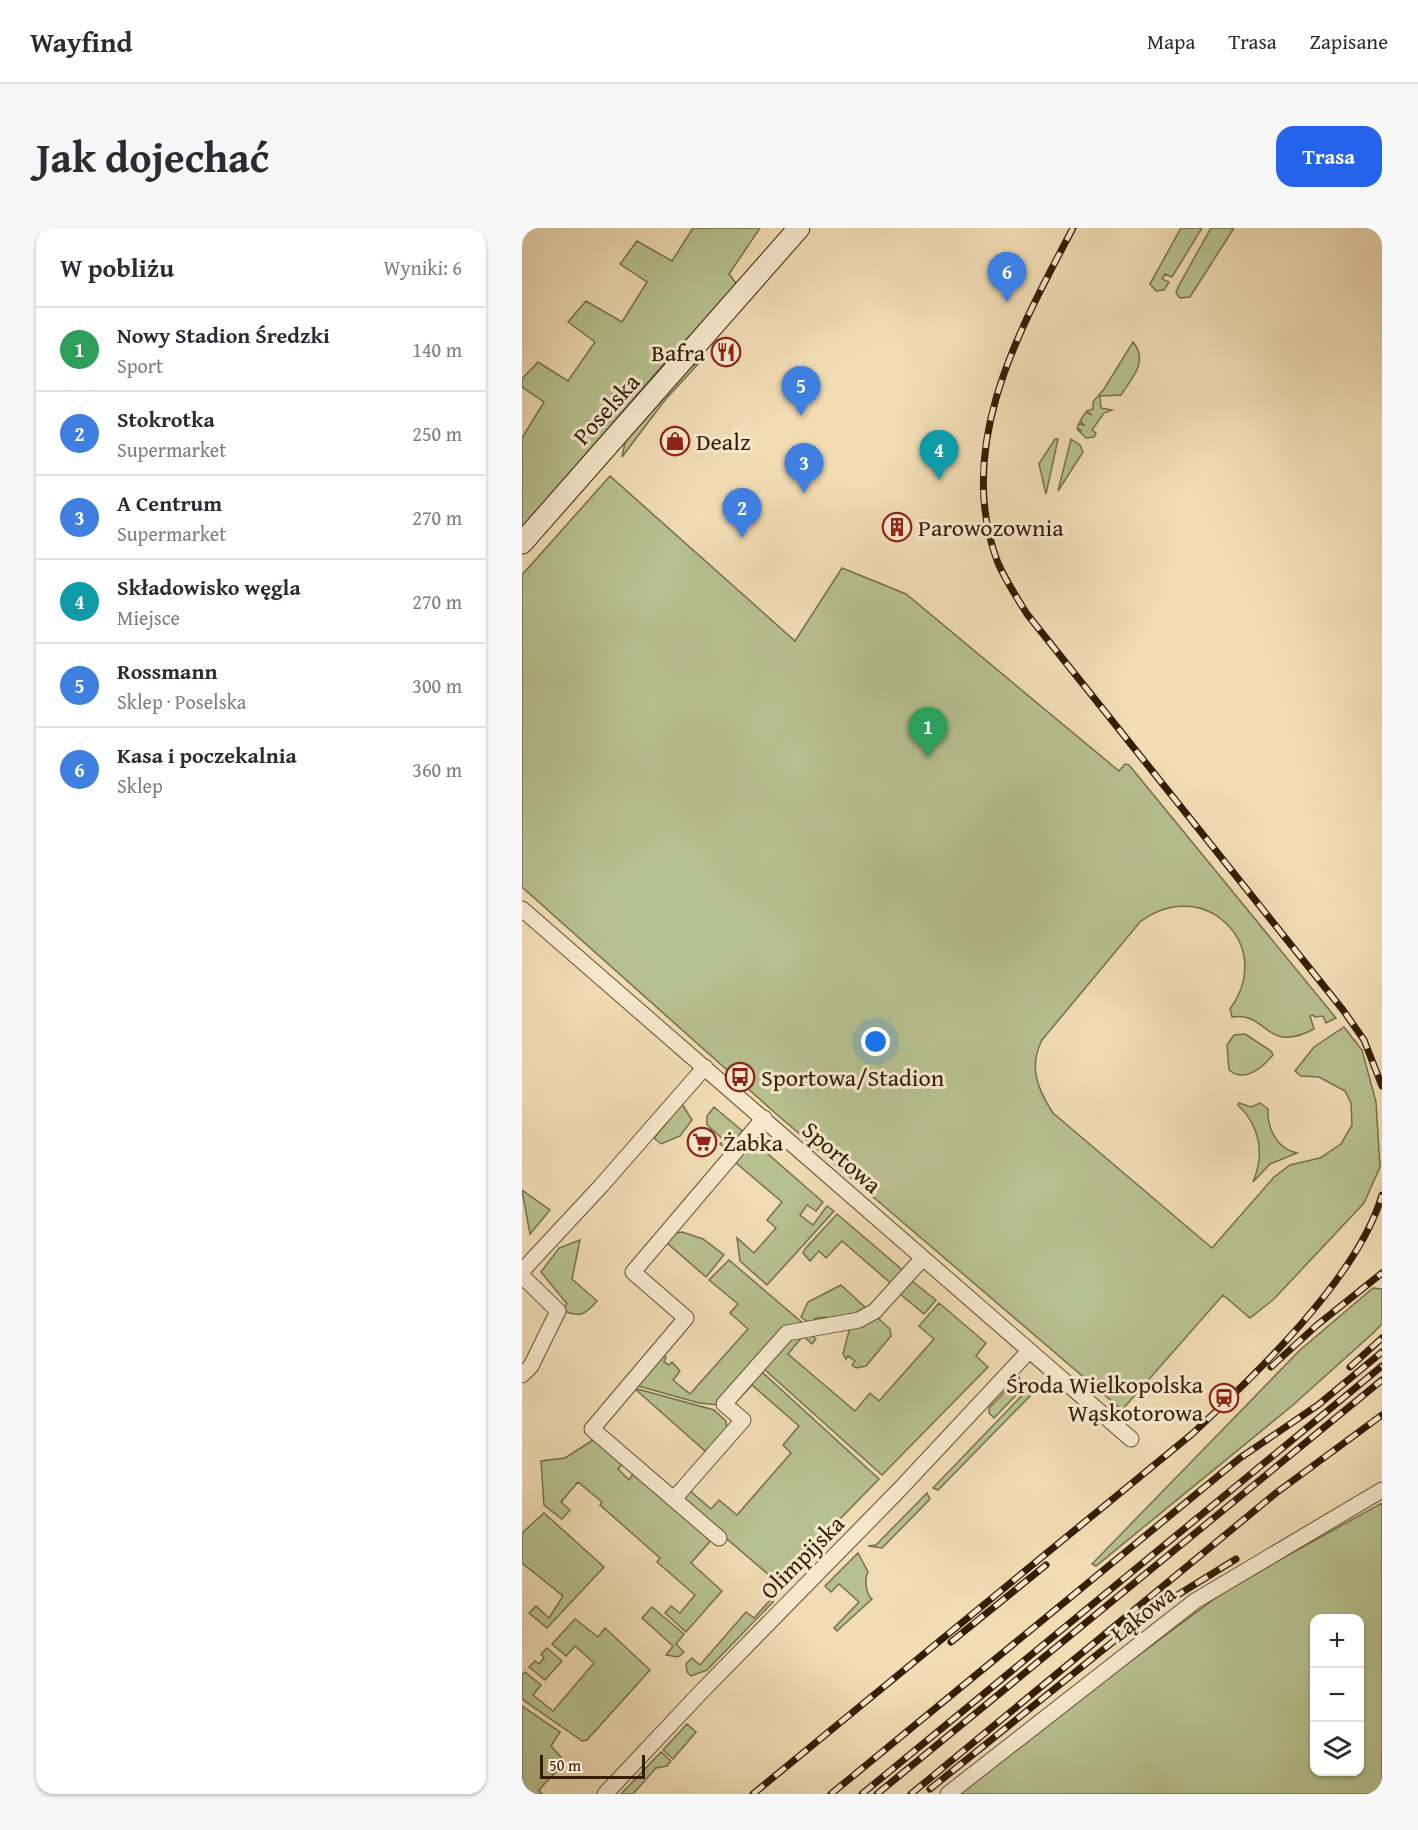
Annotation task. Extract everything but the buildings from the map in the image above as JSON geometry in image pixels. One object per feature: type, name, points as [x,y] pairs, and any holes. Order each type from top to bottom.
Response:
[{"type":"street","name":"Poselska","points":[[522,543],[799,228]]},
{"type":"street","name":"Sportowa","points":[[522,909],[1131,1439]]},
{"type":"street","points":[[522,1270],[609,1178],[705,1067]]},
{"type":"street","points":[[719,1539],[592,1429],[686,1318],[633,1272],[764,1118]]},
{"type":"street","points":[[674,1499],[742,1420],[724,1404],[787,1333],[859,1320],[874,1311],[923,1258]]},
{"type":"street","points":[[522,1276],[558,1311],[531,1366],[522,1376]]},
{"type":"street","name":"Olimpijska","points":[[606,1794],[709,1683],[900,1489],[1029,1351]]},
{"type":"street","name":"Łąkowa","points":[[948,1794],[1195,1601],[1382,1490]]},
{"type":"green space","points":[[693,228],[760,228],[729,274],[738,286],[703,325],[681,344],[530,523],[522,528],[522,438],[544,402],[522,387],[522,379],[538,362],[568,381],[595,342],[568,322],[586,301],[622,322],[647,282],[620,264],[637,241],[672,261]]},
{"type":"green space","points":[[1181,228],[1202,228],[1172,277],[1165,274],[1162,279],[1169,282],[1164,290],[1156,291],[1150,284]]},
{"type":"green space","points":[[1211,228],[1234,228],[1190,297],[1180,298],[1176,293],[1178,287]]},
{"type":"green space","points":[[1133,342],[1138,349],[1139,356],[1134,376],[1121,395],[1100,396],[1101,408],[1112,410],[1104,413],[1092,430],[1096,433],[1094,437],[1086,438],[1077,429],[1082,431],[1077,428],[1079,423],[1085,426],[1080,421],[1086,412],[1092,415],[1087,411],[1093,409],[1093,402],[1104,389]]},
{"type":"green space","points":[[699,363],[665,400],[622,457],[625,442],[691,366]]},
{"type":"green space","points":[[1055,439],[1058,439],[1046,494],[1039,464]]},
{"type":"green space","points":[[1071,439],[1080,445],[1083,452],[1058,491]]},
{"type":"green space","points":[[610,476],[795,641],[842,568],[906,594],[1119,771],[1125,764],[1129,765],[1336,1018],[1326,1023],[1323,1016],[1310,1016],[1314,1029],[1298,1036],[1286,1037],[1276,1035],[1253,1020],[1232,1017],[1230,1009],[1242,985],[1245,962],[1239,941],[1226,924],[1209,912],[1187,906],[1164,909],[1140,922],[1042,1040],[1035,1069],[1039,1087],[1053,1113],[1212,1248],[1274,1177],[1290,1165],[1320,1158],[1341,1144],[1352,1125],[1351,1103],[1345,1091],[1319,1077],[1301,1076],[1295,1071],[1314,1047],[1344,1027],[1362,1050],[1376,1102],[1380,1167],[1364,1203],[1274,1299],[1250,1318],[1223,1295],[1122,1410],[774,1112],[522,887],[522,575]]},
{"type":"green space","points":[[1245,1034],[1271,1051],[1273,1055],[1253,1072],[1235,1074],[1229,1070],[1227,1045],[1234,1035]]},
{"type":"green space","points":[[1239,1103],[1251,1107],[1260,1103],[1268,1109],[1269,1123],[1275,1137],[1284,1147],[1297,1153],[1270,1164],[1253,1182],[1259,1161],[1258,1141],[1256,1131],[1238,1105]]},
{"type":"green space","points":[[682,1104],[692,1120],[680,1136],[661,1144],[654,1138]]},
{"type":"green space","points":[[714,1107],[746,1134],[730,1153],[720,1144],[724,1140],[707,1125],[707,1116]]},
{"type":"green space","points":[[752,1140],[823,1202],[816,1211],[807,1205],[800,1215],[813,1225],[827,1206],[834,1211],[767,1285],[740,1261],[737,1238],[754,1253],[776,1228],[767,1220],[782,1202],[735,1162]]},
{"type":"green space","points":[[522,1190],[550,1210],[530,1234]]},
{"type":"green space","points":[[837,1214],[906,1273],[894,1286],[842,1241],[826,1258],[819,1251],[810,1261],[803,1253]]},
{"type":"green space","points":[[682,1232],[703,1239],[724,1255],[706,1277],[667,1243],[666,1241],[672,1234]]},
{"type":"green space","points":[[580,1240],[572,1279],[597,1301],[582,1314],[573,1314],[562,1310],[567,1304],[541,1272],[559,1248]]},
{"type":"green space","points":[[729,1260],[805,1325],[719,1405],[699,1403],[635,1385],[662,1354],[666,1357],[664,1362],[669,1365],[672,1362],[680,1371],[673,1380],[690,1394],[748,1329],[730,1313],[738,1304],[709,1280]]},
{"type":"green space","points":[[912,1281],[936,1300],[924,1314],[899,1293]]},
{"type":"green space","points":[[841,1285],[869,1311],[834,1321],[826,1317],[816,1318],[811,1324],[801,1317],[808,1302]]},
{"type":"green space","points":[[1373,1288],[1382,1289],[1382,1324],[1372,1334],[1293,1405],[1096,1566],[1092,1564],[1300,1350]]},
{"type":"green space","points":[[939,1303],[986,1343],[976,1356],[988,1367],[882,1475],[764,1369],[787,1340],[809,1333],[816,1339],[812,1344],[803,1336],[788,1354],[855,1411],[870,1393],[879,1401],[934,1339],[919,1326]]},
{"type":"green space","points":[[877,1317],[890,1329],[891,1336],[866,1366],[856,1368],[852,1365],[855,1361],[848,1356],[846,1359],[843,1354],[850,1327]]},
{"type":"green space","points":[[762,1372],[879,1479],[800,1560],[791,1581],[784,1588],[685,1503],[684,1494],[689,1490],[711,1509],[719,1500],[737,1515],[791,1453],[783,1445],[799,1426],[752,1385],[731,1407]]},
{"type":"green space","points":[[1019,1377],[1022,1389],[994,1418],[989,1413],[989,1408]]},
{"type":"green space","points":[[1031,1386],[1032,1394],[938,1490],[933,1488]]},
{"type":"green space","points":[[634,1388],[714,1410],[726,1421],[727,1432],[705,1451]]},
{"type":"green space","points":[[593,1440],[624,1462],[618,1469],[629,1480],[635,1471],[713,1538],[691,1563],[722,1591],[686,1632],[665,1613],[671,1606],[680,1613],[695,1595],[657,1562],[660,1558],[600,1505],[602,1502],[578,1482],[561,1502],[570,1510],[562,1519],[544,1505],[541,1461],[565,1458]]},
{"type":"green space","points":[[927,1493],[930,1499],[882,1548],[868,1546],[876,1545]]},
{"type":"green space","points":[[1382,1503],[1382,1794],[952,1794],[1229,1588]]},
{"type":"green space","points":[[544,1513],[604,1567],[547,1628],[529,1613],[536,1606],[549,1618],[563,1596],[522,1563],[522,1533]]},
{"type":"green space","points":[[858,1553],[868,1572],[866,1586],[872,1599],[837,1631],[834,1628],[859,1602],[839,1584],[831,1592],[825,1586]]},
{"type":"green space","points":[[772,1598],[773,1602],[707,1670],[691,1676],[687,1672],[686,1664],[692,1658],[700,1665],[746,1612],[754,1618]]},
{"type":"green space","points":[[652,1607],[684,1634],[676,1644],[684,1652],[678,1657],[666,1655],[673,1646],[642,1618]]},
{"type":"green space","points":[[575,1619],[598,1637],[605,1628],[650,1670],[587,1740],[582,1741],[522,1699],[522,1675],[525,1672],[541,1685],[533,1695],[553,1711],[594,1663],[575,1646],[566,1656],[552,1644]]},
{"type":"green space","points":[[547,1648],[562,1661],[545,1680],[529,1667],[535,1661],[539,1664],[544,1658],[541,1654]]},
{"type":"green space","points":[[522,1706],[560,1732],[551,1746],[565,1762],[539,1790],[542,1794],[522,1794]]},
{"type":"green space","points":[[687,1724],[696,1732],[673,1759],[663,1750]]},
{"type":"green space","points":[[661,1752],[671,1761],[667,1766],[656,1768],[633,1794],[621,1794]]},
{"type":"railway","points":[[1073,228],[1014,348],[999,390],[988,432],[983,476],[986,519],[998,563],[1027,614],[1343,1010],[1364,1040],[1382,1086]]},
{"type":"railway","points":[[753,1794],[1192,1434],[1302,1324],[1328,1292],[1370,1227],[1382,1195]]},
{"type":"railway","points":[[1271,1367],[1316,1326],[1382,1273]]},
{"type":"railway","points":[[1350,1367],[1382,1338]]},
{"type":"railway","points":[[831,1794],[1240,1458],[1318,1405],[1382,1352]]},
{"type":"railway","points":[[862,1794],[1382,1366]]},
{"type":"railway","points":[[877,1794],[1382,1380]]},
{"type":"railway","points":[[911,1794],[1276,1493],[1382,1415]]},
{"type":"railway","points":[[930,1789],[1150,1612],[1236,1559]]},
{"type":"railway","points":[[951,1642],[1046,1565]]},
{"type":"place","name":"Kasa i poczekalnia","points":[[1007,302]]},
{"type":"place","name":"Bafra","points":[[726,352]]},
{"type":"place","name":"Rossmann","points":[[801,416]]},
{"type":"place","name":"Dealz","points":[[675,441]]},
{"type":"place","name":"Składowisko węgla","points":[[939,480]]},
{"type":"place","name":"A Centrum","points":[[804,493]]},
{"type":"place","name":"Parowozownia","points":[[897,527]]},
{"type":"place","name":"Stokrotka","points":[[742,538]]},
{"type":"place","name":"Nowy Stadion Średzki","points":[[928,757]]},
{"type":"place","name":"Sportowa/Stadion","points":[[740,1077]]},
{"type":"place","name":"Żabka","points":[[702,1142]]},
{"type":"place","name":"Środa Wielkopolska Wąskotorowa","points":[[1224,1398]]}]
